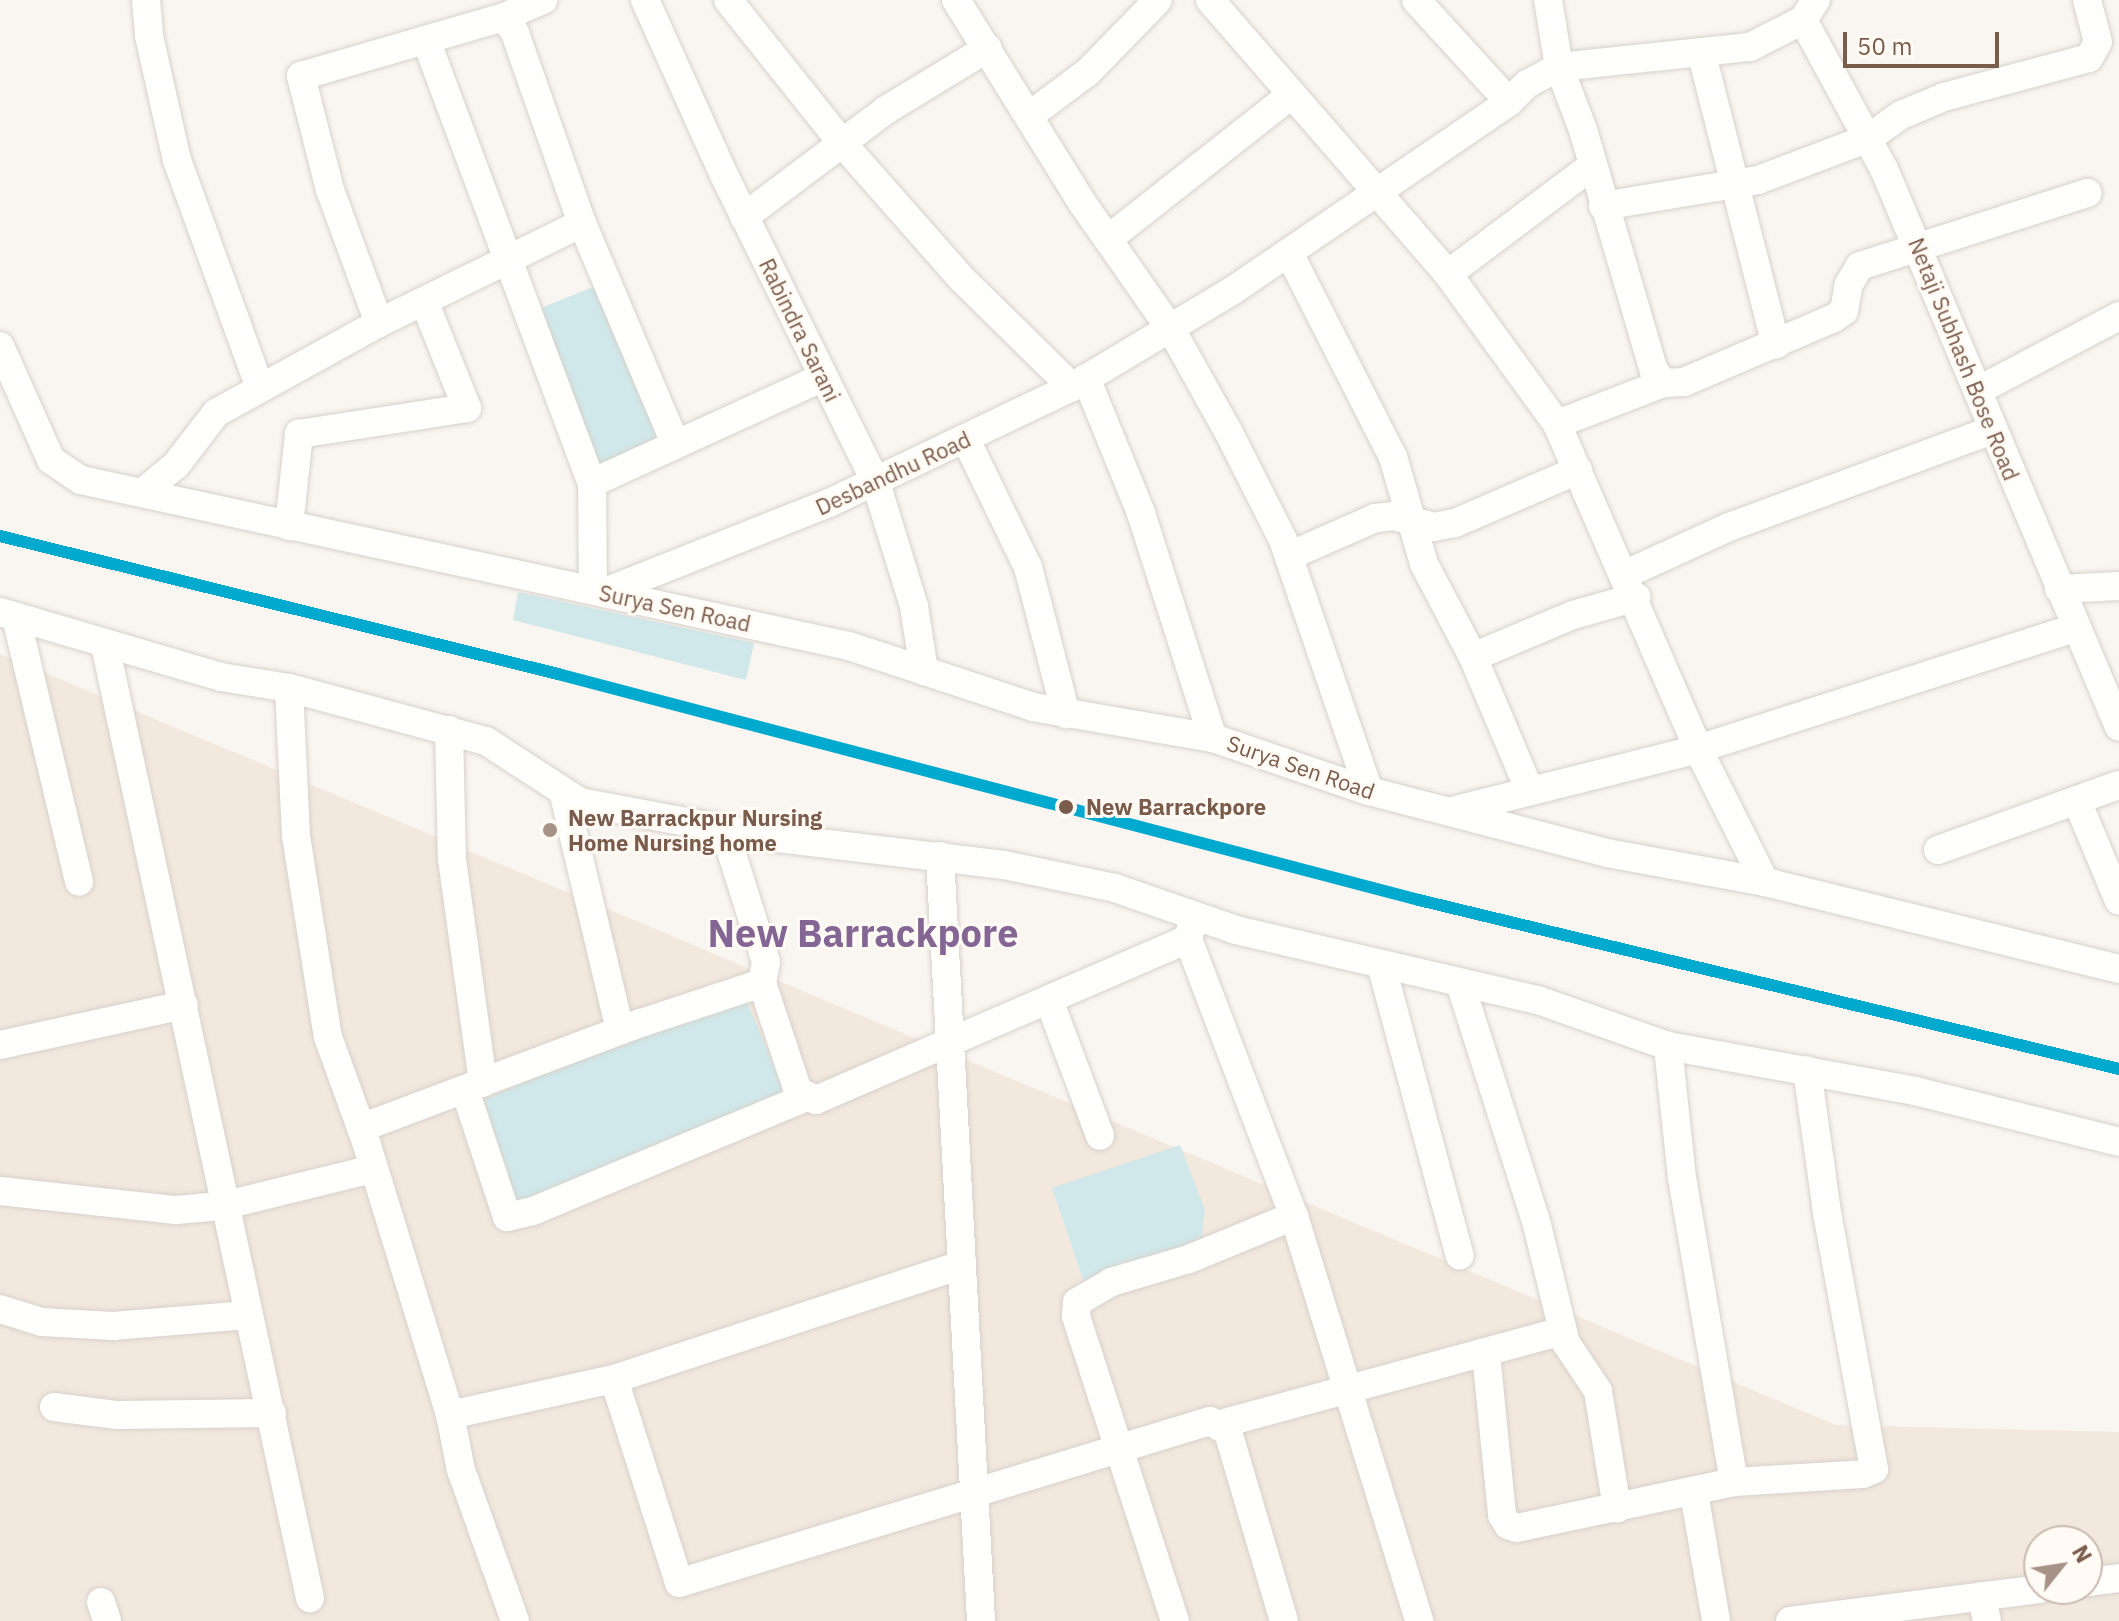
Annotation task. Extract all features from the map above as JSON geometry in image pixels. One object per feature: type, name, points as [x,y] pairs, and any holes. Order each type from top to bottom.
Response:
[{"type":"street","points":[[146,0],[149,36],[177,160],[260,388]]},
{"type":"street","points":[[379,323],[330,190],[301,76],[504,17],[543,0]]},
{"type":"street","name":"Rabindra Sarani","points":[[645,0],[744,217],[875,480],[908,583],[924,671]]},
{"type":"street","points":[[728,0],[842,143],[962,279],[1079,382],[1141,513],[1213,738]]},
{"type":"street","points":[[956,0],[1108,239],[1172,331],[1289,556],[1369,791]]},
{"type":"street","points":[[1029,116],[1088,72],[1158,0]]},
{"type":"street","points":[[1210,0],[1448,274],[1557,424],[1631,585],[1698,749],[1765,882]]},
{"type":"street","points":[[1416,0],[1509,102]]},
{"type":"street","points":[[1548,0],[1559,67],[1593,165],[1654,371],[1664,383]]},
{"type":"street","points":[[1603,206],[1733,185],[1791,170],[1869,138],[1901,115],[1944,97],[2089,58],[2098,42],[2087,0]]},
{"type":"street","points":[[1559,67],[1702,55],[1750,47],[1810,10]]},
{"type":"street","name":"Netaji Subhash Bose Road","points":[[1810,10],[1981,389],[1992,430],[2075,628],[2110,685],[2119,727]]},
{"type":"street","points":[[504,17],[582,223],[675,443]]},
{"type":"street","points":[[426,40],[592,483],[599,591]]},
{"type":"street","points":[[744,217],[842,143],[988,48]]},
{"type":"street","points":[[1702,55],[1776,345]]},
{"type":"street","name":"Desbandhu Road","points":[[599,591],[755,534],[966,440],[1079,382],[1172,331],[1509,102],[1527,84],[1559,67]]},
{"type":"street","points":[[1108,239],[1291,95]]},
{"type":"street","points":[[1448,274],[1593,165]]},
{"type":"street","points":[[1557,424],[1664,383],[1684,382],[1776,345],[1844,311],[1849,284],[1860,266],[2088,193]]},
{"type":"street","points":[[142,493],[176,465],[216,413],[379,323],[582,223]]},
{"type":"street","points":[[1289,253],[1393,457],[1437,594],[1473,657],[1529,789]]},
{"type":"street","points":[[289,526],[299,434],[467,408],[424,301]]},
{"type":"street","points":[[1981,389],[2119,316]]},
{"type":"street","name":"Surya Sen Road","points":[[0,346],[51,460],[81,480],[849,646],[1066,714],[1213,738],[1369,791],[1456,810],[1607,853],[1765,882],[2119,969]]},
{"type":"street","points":[[592,483],[823,377]]},
{"type":"street","points":[[1473,657],[1573,615],[1729,527],[1992,430]]},
{"type":"street","points":[[966,440],[1028,567],[1066,714]]},
{"type":"street","points":[[1289,556],[1375,518],[1434,527],[1455,523],[1578,470]]},
{"type":"street","points":[[2059,589],[2119,586]]},
{"type":"street","points":[[8,614],[221,677],[289,688],[449,730],[518,759],[564,795],[724,829],[940,856],[1115,888],[1191,928],[1381,964],[1538,1000],[1668,1046],[1807,1070],[2119,1142]]},
{"type":"street","points":[[8,614],[79,882]]},
{"type":"street","points":[[1456,810],[1529,789],[1698,749],[2075,628]]},
{"type":"street","points":[[105,645],[184,1005],[222,1206],[272,1413],[310,1598]]},
{"type":"street","points":[[289,688],[296,836],[328,1037],[361,1128],[450,1415],[461,1470],[515,1621]]},
{"type":"street","points":[[449,730],[452,859],[474,1086],[507,1217],[533,1211],[804,1098],[816,1100],[1049,1000],[1191,928]]},
{"type":"street","points":[[1938,850],[2119,785]]},
{"type":"street","points":[[564,795],[620,1030]]},
{"type":"street","points":[[2077,801],[2119,901]]},
{"type":"street","points":[[724,829],[766,962],[762,983],[804,1098]]},
{"type":"street","points":[[940,856],[981,1621]]},
{"type":"street","points":[[1191,928],[1294,1216],[1345,1392],[1419,1621]]},
{"type":"street","points":[[1381,964],[1460,1256]]},
{"type":"street","points":[[361,1128],[620,1030],[762,983]]},
{"type":"street","points":[[1460,983],[1537,1225],[1563,1331],[1598,1391],[1617,1508]]},
{"type":"street","points":[[1049,1000],[1100,1136]]},
{"type":"street","points":[[0,1045],[184,1005]]},
{"type":"street","points":[[1668,1046],[1682,1178],[1734,1482]]},
{"type":"street","points":[[1486,1354],[1502,1515],[1508,1525],[1517,1528],[1694,1493],[1734,1482],[1863,1474],[1874,1469],[1827,1212],[1807,1070]]},
{"type":"street","points":[[0,1191],[176,1210],[222,1206],[373,1169]]},
{"type":"street","points":[[1175,1621],[1122,1448],[1076,1316],[1077,1302],[1098,1287],[1189,1259],[1294,1216]]},
{"type":"street","points":[[450,1415],[614,1379],[961,1265]]},
{"type":"street","points":[[0,1309],[42,1322],[113,1326],[248,1315]]},
{"type":"street","points":[[1220,1424],[1563,1331]]},
{"type":"street","points":[[614,1379],[679,1583],[1210,1421],[1220,1424],[1228,1432],[1284,1621]]},
{"type":"street","points":[[54,1407],[117,1415],[272,1413]]},
{"type":"street","points":[[1694,1493],[1716,1621]]},
{"type":"street","points":[[1790,1621],[1985,1609],[2023,1595]]},
{"type":"shaded area","points":[[0,654],[1836,1425],[2119,1432],[2119,1621],[0,1621]]},
{"type":"water","points":[[598,285],[661,441],[600,465],[537,310]]},
{"type":"water","points":[[518,592],[754,643],[746,680],[513,620]]},
{"type":"water","points":[[747,1002],[787,1097],[512,1208],[473,1104],[607,1048]]},
{"type":"water","points":[[1180,1145],[1205,1210],[1200,1248],[1084,1282],[1052,1188]]},
{"type":"transit line","points":[[0,536],[558,674],[1419,900],[2119,1069]]},
{"type":"place","name":"New Barrackpore","points":[[1066,807]]},
{"type":"place","name":"New Barrackpur Nursing Home Nursing home","points":[[550,830]]},
{"type":"district","name":"New Barrackpore","points":[[863,933]]}]
